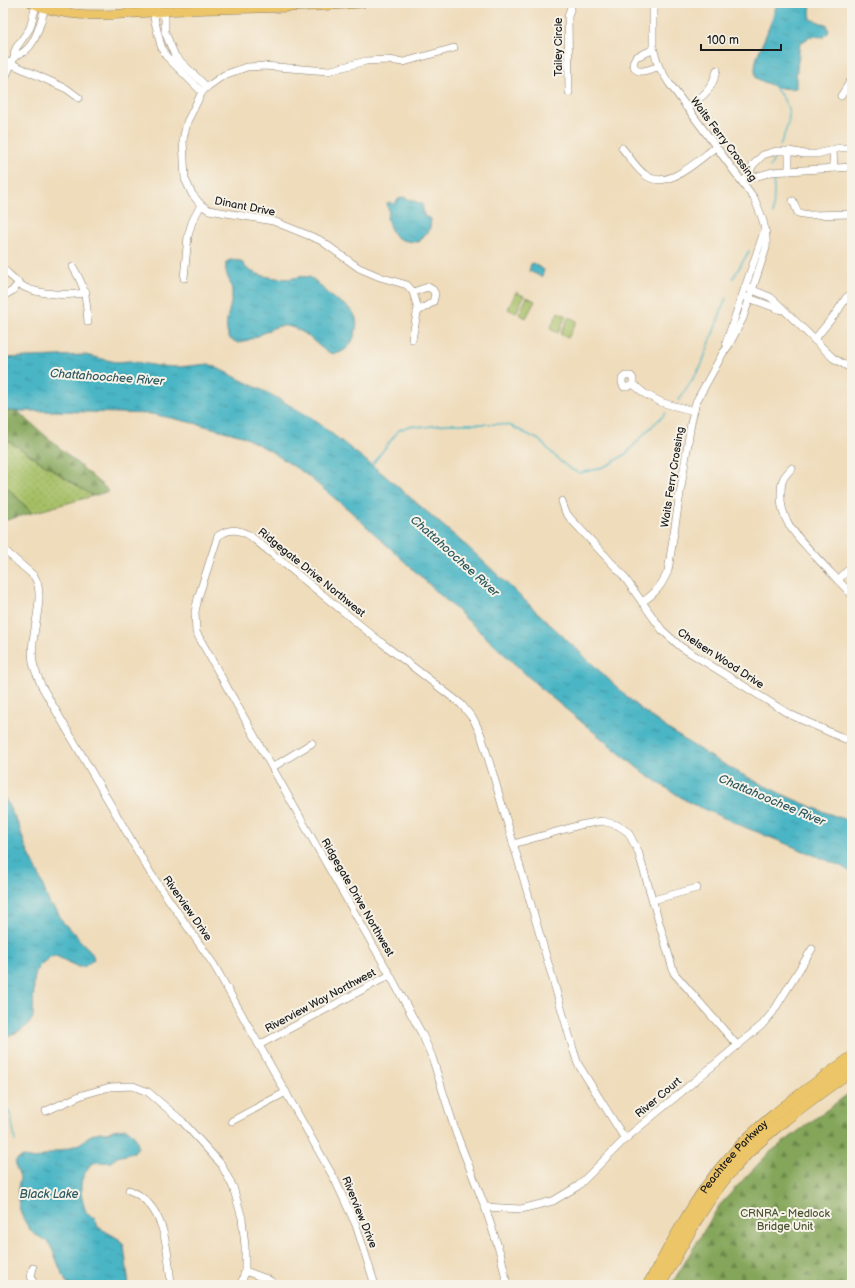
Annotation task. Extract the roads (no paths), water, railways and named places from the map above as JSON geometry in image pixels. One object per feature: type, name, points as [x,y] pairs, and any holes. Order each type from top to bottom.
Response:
[{"type":"highway","name":"Peachtree Parkway","points":[[648,1285],[702,1192],[732,1154],[756,1129],[774,1114],[852,1057]]},
{"type":"highway","name":"Peachtree Parkway","points":[[660,1285],[702,1212],[734,1167],[764,1137],[781,1123],[852,1070]]},
{"type":"main road","points":[[38,5],[68,13],[92,15],[158,7],[362,3]]},
{"type":"street","name":"Tailey Circle","points":[[569,92],[568,17],[572,3]]},
{"type":"street","name":"Waits Ferry Crossing","points":[[642,602],[652,596],[659,589],[668,570],[696,402],[740,326],[766,248],[767,238],[757,204],[744,180],[716,147],[668,83],[659,67],[653,48],[653,3]]},
{"type":"street","points":[[3,82],[15,56],[24,52],[33,42],[38,5]]},
{"type":"street","points":[[158,7],[164,17],[165,32],[175,56],[205,89]]},
{"type":"street","points":[[158,7],[154,18],[157,34],[166,56],[205,89]]},
{"type":"street","points":[[157,34],[165,32]]},
{"type":"street","name":"Dinant Drive","points":[[413,292],[407,285],[380,277],[359,268],[320,240],[273,221],[209,210],[201,205],[192,194],[185,179],[183,140],[187,122],[205,89],[224,75],[247,66],[328,71],[366,61],[387,60],[404,62],[454,48]]},
{"type":"street","points":[[653,48],[650,51],[636,57],[633,61],[634,66],[636,70],[641,72],[659,67]]},
{"type":"street","points":[[3,60],[67,89],[79,98]]},
{"type":"street","points":[[686,107],[698,101],[708,92],[714,81],[717,70]]},
{"type":"street","points":[[841,96],[852,79]]},
{"type":"street","points":[[622,148],[644,174],[652,179],[661,180],[675,177],[716,147]]},
{"type":"street","points":[[744,180],[753,165],[764,155],[776,151],[818,154],[839,148],[852,148]]},
{"type":"street","points":[[833,150],[834,168]]},
{"type":"street","points":[[789,151],[789,171]]},
{"type":"street","points":[[744,180],[772,172],[852,167]]},
{"type":"street","points":[[793,202],[798,213],[809,216],[852,214]]},
{"type":"street","points":[[184,278],[188,236],[192,222],[201,205]]},
{"type":"street","name":"Waits Ferry Crossing","points":[[723,353],[765,228]]},
{"type":"street","points":[[72,267],[81,280],[86,292],[88,322]]},
{"type":"street","points":[[3,269],[29,289],[47,293],[71,295],[86,292]]},
{"type":"street","points":[[3,296],[12,291],[19,282]]},
{"type":"street","points":[[412,339],[418,312],[413,292],[428,287],[433,290],[435,294],[433,302],[418,312]]},
{"type":"street","points":[[745,287],[770,297],[833,358],[852,369]]},
{"type":"street","points":[[814,340],[837,312],[846,298],[852,293]]},
{"type":"street","points":[[742,296],[785,312]]},
{"type":"street","points":[[633,384],[645,394],[663,403],[694,411]]},
{"type":"street","points":[[792,468],[784,476],[781,482],[780,502],[784,517],[792,530],[852,595]]},
{"type":"street","name":"Chelsen Wood Drive","points":[[562,501],[570,518],[616,566],[662,630],[681,647],[789,714],[852,742]]},
{"type":"street","name":"Ridgegate Drive Northwest","points":[[507,1285],[501,1256],[485,1207],[456,1133],[432,1057],[423,1036],[196,632],[195,612],[198,598],[218,536],[223,533],[236,530],[250,535],[355,622],[425,678],[461,704],[474,720],[481,735],[559,1004],[578,1064],[625,1139]]},
{"type":"street","name":"Riverview Drive","points":[[3,549],[34,576],[37,581],[39,593],[33,642],[33,662],[41,686],[151,874],[214,965],[286,1092],[344,1197],[356,1225],[375,1285]]},
{"type":"street","points":[[838,580],[852,566]]},
{"type":"street","points":[[273,767],[312,743]]},
{"type":"street","points":[[513,844],[592,822],[602,821],[617,824],[628,832],[638,851],[674,973],[737,1045]]},
{"type":"street","points":[[653,900],[697,888]]},
{"type":"street","name":"River Court","points":[[485,1207],[521,1209],[553,1201],[578,1186],[625,1139],[762,1025],[773,1012],[812,949]]},
{"type":"street","name":"Riverview Way Northwest","points":[[259,1045],[390,975]]},
{"type":"street","points":[[46,1111],[82,1095],[110,1087],[133,1086],[148,1092],[182,1121],[220,1164],[233,1187],[242,1218],[245,1246],[245,1271],[241,1285]]},
{"type":"street","points":[[232,1121],[286,1092]]},
{"type":"street","points":[[129,1190],[138,1193],[152,1207],[160,1221],[165,1240],[171,1285]]},
{"type":"street","points":[[33,1268],[31,1276],[34,1285]]},
{"type":"street","points":[[245,1271],[267,1279],[272,1282],[272,1285]]},
{"type":"water","points":[[777,3],[811,3],[811,19],[827,25],[829,32],[824,37],[809,36],[800,43],[796,88],[791,89],[770,85],[756,78],[756,59],[771,23]]},
{"type":"water","points":[[403,197],[422,204],[424,216],[431,219],[430,228],[419,242],[401,239],[391,230],[387,217],[389,212],[387,203],[390,202],[394,205],[397,200]]},
{"type":"water","points":[[230,260],[241,261],[248,269],[265,276],[283,279],[307,277],[313,279],[332,297],[348,307],[355,316],[357,323],[356,330],[351,343],[341,352],[335,354],[330,353],[305,334],[288,326],[278,326],[256,337],[238,343],[230,339],[227,322],[232,299],[232,289],[226,271],[226,262]]},
{"type":"water","points":[[533,263],[544,270],[542,276],[529,271],[531,264]]},
{"type":"water","name":"Chattahoochee River","points":[[85,355],[116,362],[129,361],[159,366],[178,367],[209,364],[270,394],[312,418],[383,474],[469,548],[638,707],[689,743],[740,774],[795,800],[852,822],[852,873],[841,866],[690,803],[645,774],[545,692],[349,510],[304,473],[269,450],[242,436],[198,424],[152,414],[3,411],[3,358]]},
{"type":"water","points":[[3,795],[19,826],[26,848],[37,870],[50,905],[56,909],[63,922],[72,932],[75,933],[79,940],[91,952],[94,959],[84,967],[78,967],[56,956],[50,957],[40,965],[36,971],[34,981],[33,1017],[31,1021],[28,1025],[16,1033],[3,1038]]},
{"type":"water","name":"Black Lake","points":[[126,1128],[135,1136],[138,1147],[133,1153],[117,1157],[111,1162],[92,1163],[84,1175],[81,1194],[87,1214],[95,1218],[98,1227],[119,1239],[124,1246],[129,1285],[68,1285],[50,1245],[48,1242],[31,1231],[22,1215],[18,1195],[20,1178],[16,1168],[16,1160],[23,1157],[36,1159],[81,1143],[89,1136],[99,1132],[107,1133],[113,1130]]},
{"type":"waterway","points":[[773,86],[785,101],[789,114],[787,127],[780,145]]},
{"type":"waterway","points":[[770,167],[777,153]]},
{"type":"waterway","points":[[773,176],[773,214]]},
{"type":"waterway","points":[[733,278],[749,251]]},
{"type":"waterway","points":[[679,400],[701,366],[726,298]]},
{"type":"waterway","points":[[371,466],[399,430],[410,426],[425,427],[446,424],[500,424],[511,426],[539,440],[560,461],[572,470],[580,473],[598,469],[610,464],[627,453],[666,413]]},
{"type":"waterway","points":[[3,1103],[11,1116],[15,1141]]},
{"type":"park label","name":"CRNRA - Medlock Bridge Unit","points":[[785,1219]]}]
